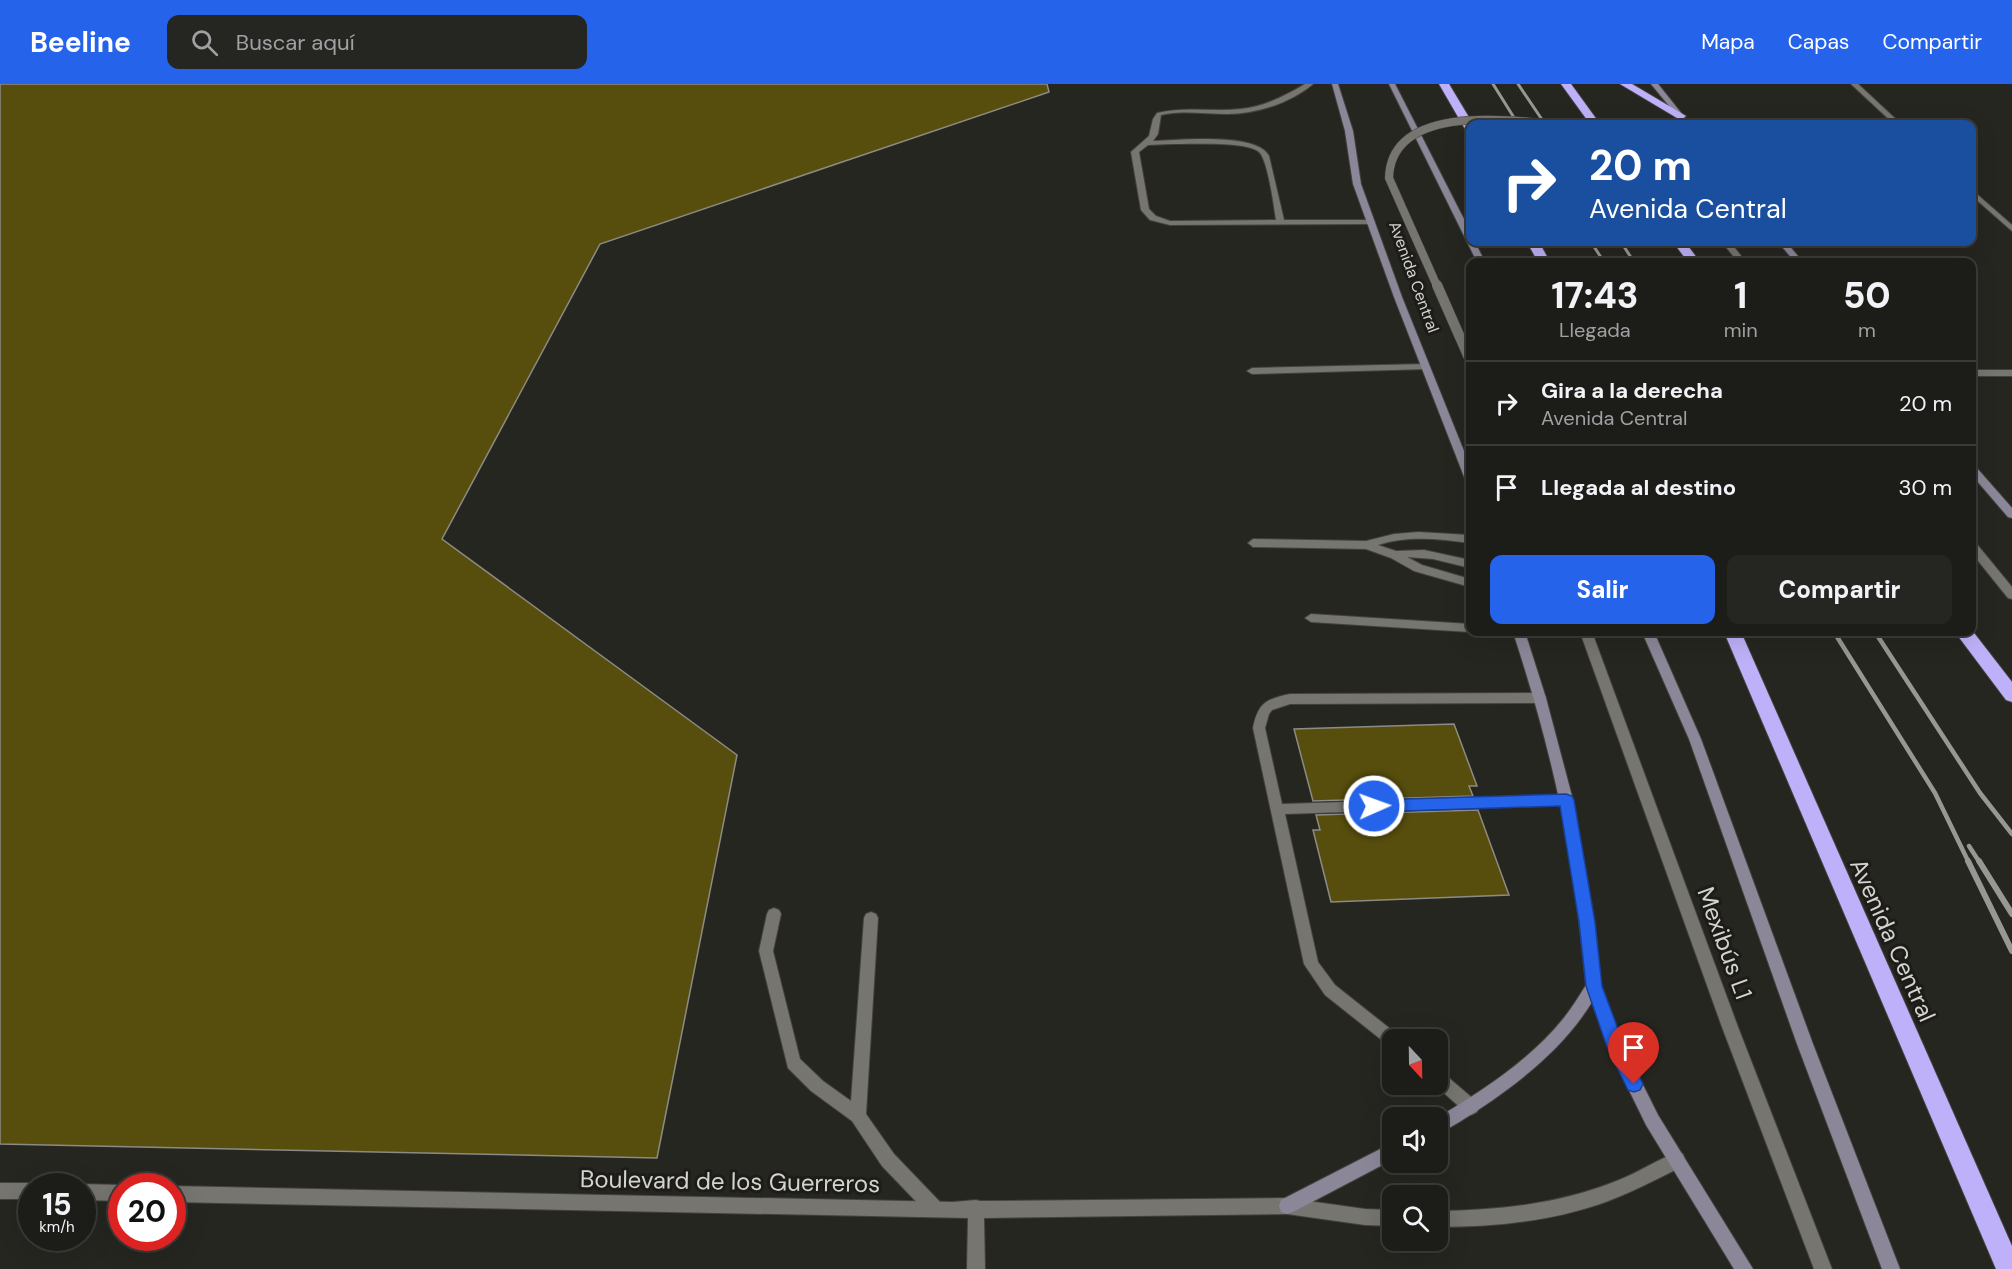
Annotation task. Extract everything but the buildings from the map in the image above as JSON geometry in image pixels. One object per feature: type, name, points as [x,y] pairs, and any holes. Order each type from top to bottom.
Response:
[{"type":"highway","points":[[1444,84],[1466,122]]},
{"type":"highway","points":[[1566,84],[1592,120]]},
{"type":"highway","points":[[1625,84],[1684,120]]},
{"type":"highway","name":"Avenida Central","points":[[1734,636],[1830,863],[2009,1269]]},
{"type":"highway","points":[[1967,636],[2012,695]]},
{"type":"main road","name":"Avenida Central","points":[[1335,84],[1349,131],[1358,184],[1425,368],[1466,469]]},
{"type":"main road","points":[[1392,84],[1466,230]]},
{"type":"main road","points":[[1654,84],[1684,120]]},
{"type":"main road","points":[[1785,246],[1796,258]]},
{"type":"main road","points":[[1976,474],[2012,515]]},
{"type":"main road","points":[[1521,636],[1566,800],[1587,922],[1594,986],[1621,1058],[1652,1120],[1744,1269]]},
{"type":"main road","points":[[1650,636],[1695,739],[1801,1034],[1891,1269]]},
{"type":"main road","points":[[1448,1120],[1471,1107],[1566,1027],[1594,986]]},
{"type":"main road","points":[[1287,1206],[1382,1156]]},
{"type":"street","points":[[1310,84],[1284,99],[1242,111],[1174,111],[1159,114],[1155,121],[1155,133],[1135,153],[1145,210],[1153,218],[1170,223],[1371,222]]},
{"type":"street","points":[[1854,84],[1894,120]]},
{"type":"street","points":[[1466,123],[1415,135],[1403,142],[1393,153],[1389,178],[1466,351]]},
{"type":"street","points":[[1146,143],[1239,142],[1256,146],[1265,154],[1281,223]]},
{"type":"street","points":[[1976,196],[2012,229]]},
{"type":"street","points":[[1728,246],[1739,258]]},
{"type":"street","points":[[1252,370],[1425,368]]},
{"type":"street","points":[[1976,373],[2012,373]]},
{"type":"street","points":[[1367,545],[1390,537],[1426,534],[1466,539]]},
{"type":"street","points":[[1253,543],[1367,545],[1395,555],[1418,568],[1466,582]]},
{"type":"street","points":[[1976,551],[2012,595]]},
{"type":"street","points":[[1395,555],[1436,554],[1466,563]]},
{"type":"street","points":[[1311,618],[1466,628]]},
{"type":"street","name":"Mexibús L1","points":[[1587,636],[1666,854],[1823,1269]]},
{"type":"street","points":[[1382,1031],[1330,990],[1311,964],[1259,728],[1265,708],[1275,702],[1290,699],[1540,698]]},
{"type":"street","points":[[1278,808],[1566,800]]},
{"type":"street","points":[[774,914],[766,951],[793,1063],[817,1086],[858,1116],[888,1160],[935,1209]]},
{"type":"street","points":[[858,1116],[871,918]]},
{"type":"street","points":[[1448,1087],[1471,1107]]},
{"type":"street","points":[[1448,1219],[1509,1217],[1556,1208],[1622,1187],[1677,1160]]},
{"type":"street","points":[[0,1191],[18,1191]]},
{"type":"street","name":"Boulevard de los Guerreros","points":[[186,1194],[935,1209],[1287,1206],[1382,1218]]},
{"type":"street","points":[[976,1209],[976,1269]]},
{"type":"railway","points":[[1493,84],[1516,120]]},
{"type":"railway","points":[[1518,84],[1542,120]]},
{"type":"railway","points":[[1594,246],[1601,258]]},
{"type":"railway","points":[[1624,246],[1631,258]]},
{"type":"railway","points":[[1837,636],[1935,793],[1969,863]]},
{"type":"railway","points":[[1878,636],[1980,793],[2012,834]]},
{"type":"railway","points":[[1969,846],[1980,863]]},
{"type":"railway","points":[[1968,861],[2012,951]]},
{"type":"railway","points":[[1979,861],[2012,914]]},
{"type":"route","points":[[1374,806],[1566,800],[1587,922],[1594,986],[1616,1047],[1634,1084]]}]
